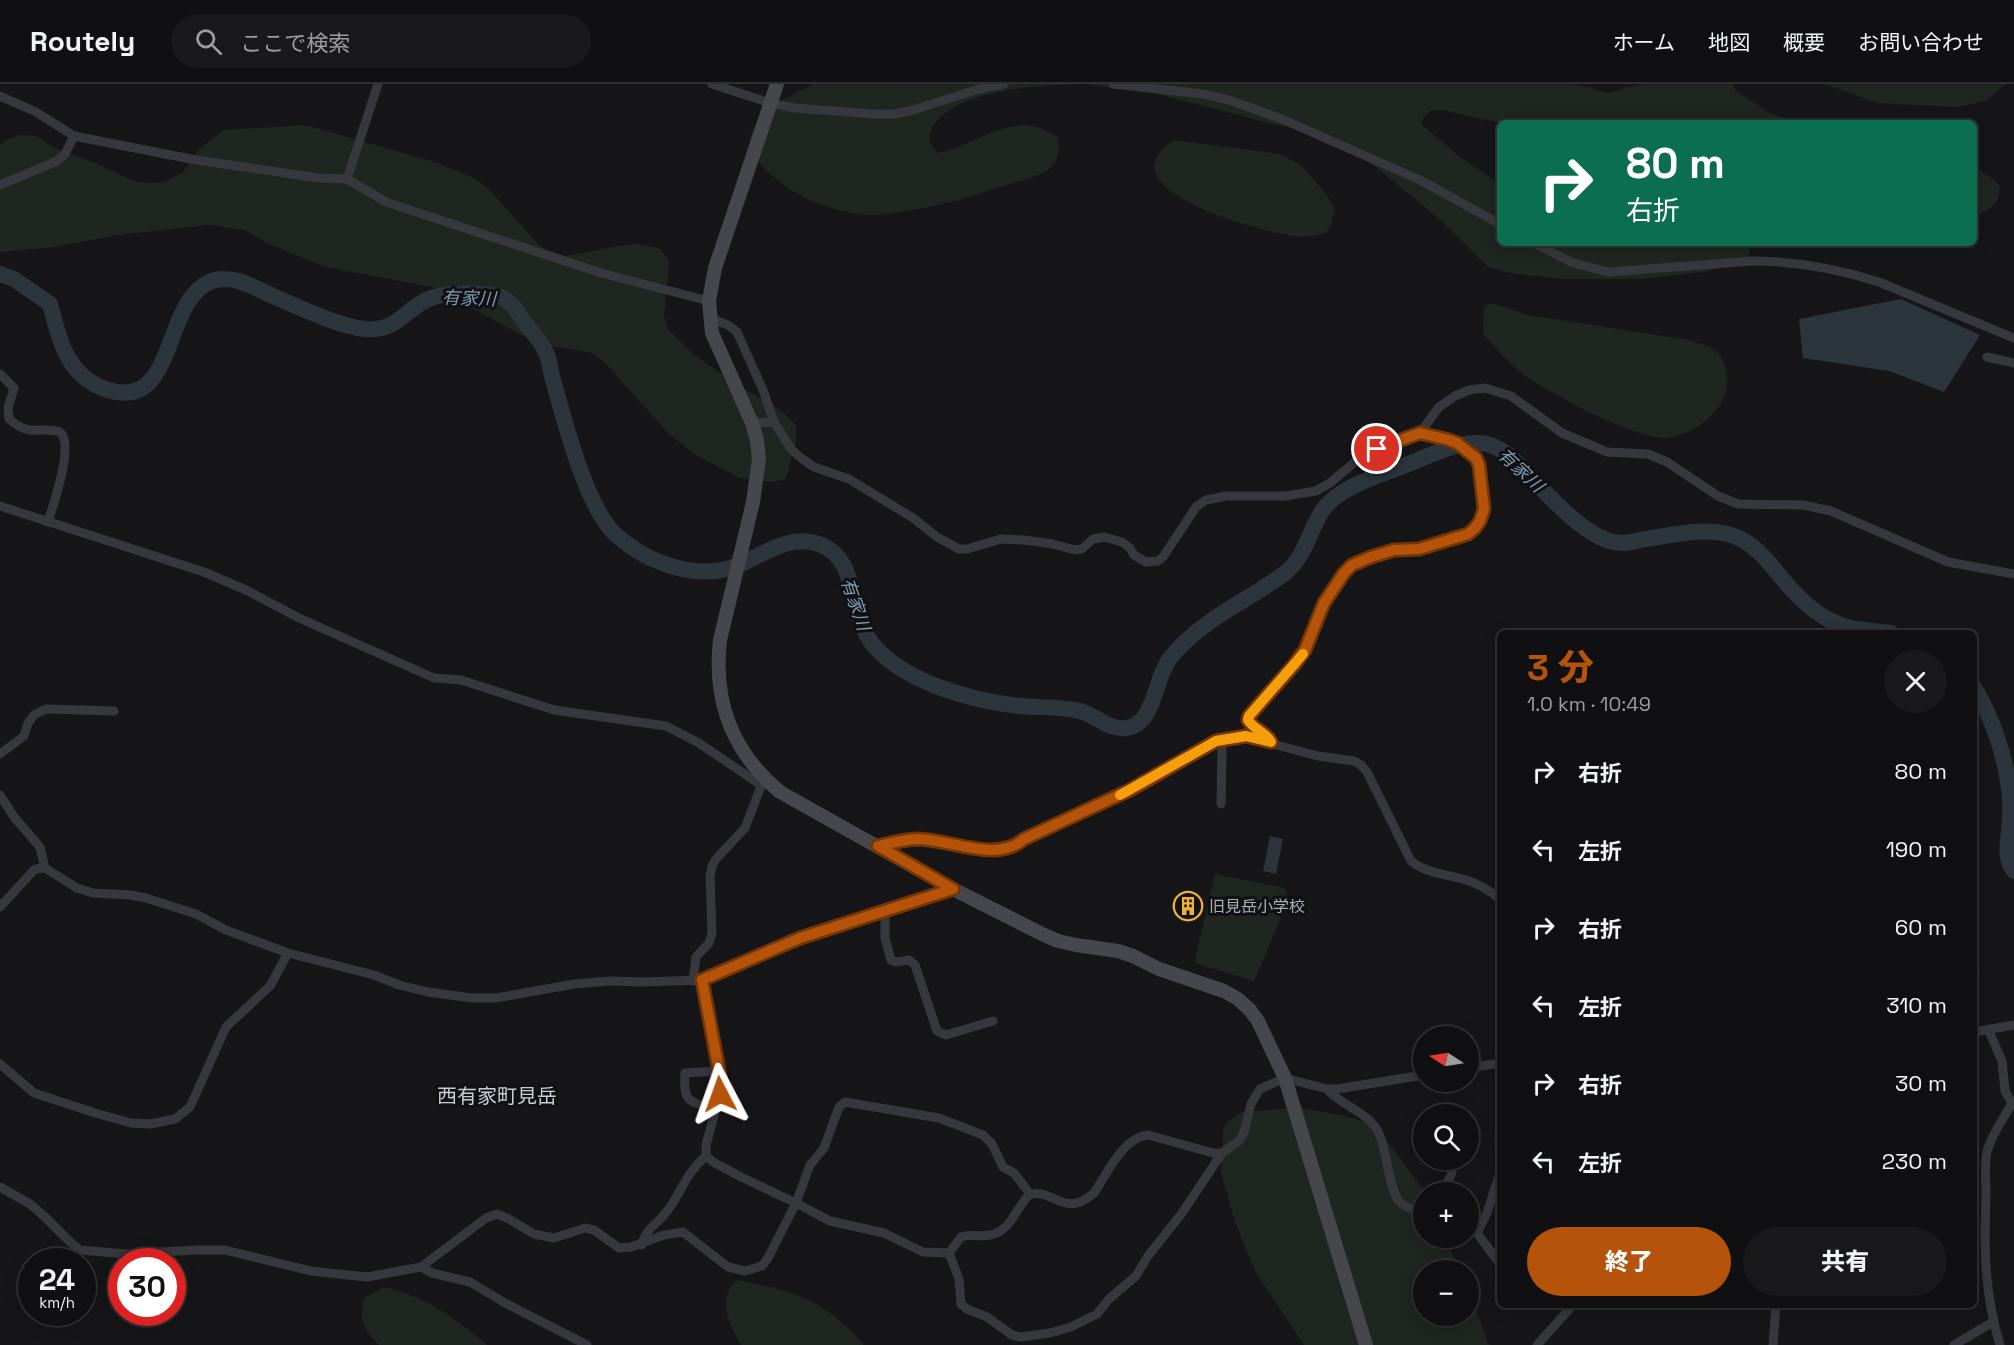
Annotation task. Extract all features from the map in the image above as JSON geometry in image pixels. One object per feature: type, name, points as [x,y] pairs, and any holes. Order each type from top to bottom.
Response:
[{"type":"street","points":[[347,179],[378,84]]},
{"type":"street","points":[[712,84],[770,104],[874,114],[896,114],[979,89],[1004,84]]},
{"type":"street","points":[[763,782],[738,742],[723,707],[717,662],[720,640],[753,502],[759,459],[752,423],[712,333],[709,301],[715,268],[777,84]]},
{"type":"street","points":[[1113,84],[1203,94],[1229,100],[1282,119],[1420,180],[1497,222]]},
{"type":"street","points":[[0,96],[36,112],[74,136],[196,160],[320,178],[347,179],[386,202],[601,273],[709,301]]},
{"type":"street","points":[[0,185],[57,161],[65,154],[74,136]]},
{"type":"street","points":[[1540,246],[1573,263],[1610,272],[1752,261],[1769,261],[1831,270],[1879,282],[2014,338]]},
{"type":"street","points":[[710,318],[728,325],[737,332],[763,390],[774,422],[791,449],[801,459],[814,467],[849,479],[959,549],[967,549],[1001,539],[1053,544],[1075,550],[1082,549],[1093,539],[1104,537],[1122,542],[1138,558],[1152,562],[1163,557],[1196,507],[1206,500],[1226,496],[1285,496],[1316,491],[1330,483],[1356,461],[1377,449],[1420,433],[1439,407],[1455,396],[1469,390],[1485,388],[1510,396],[1562,433],[1607,452],[1648,454],[1667,462],[1718,496],[1738,504],[1803,505],[1831,511],[1948,562],[2014,574]]},
{"type":"street","points":[[1987,357],[2014,363]]},
{"type":"street","points":[[0,374],[14,388],[8,408],[9,419],[20,428],[31,431],[58,431],[62,433],[65,440],[64,472],[48,522]]},
{"type":"street","points":[[752,423],[774,422]]},
{"type":"street","points":[[1271,742],[1268,736],[1250,724],[1249,716],[1305,650],[1324,603],[1344,573],[1352,565],[1371,557],[1394,550],[1419,549],[1468,534],[1475,528],[1484,509],[1479,465],[1476,458],[1457,443],[1420,433]]},
{"type":"street","points":[[0,506],[204,572],[246,590],[299,618],[434,678],[461,680],[554,710],[666,726],[699,743],[796,802],[953,889],[1058,941],[1133,956],[1159,969],[1224,991],[1238,999],[1258,1021],[1285,1078],[1366,1345]]},
{"type":"street","points":[[0,754],[24,736],[28,723],[34,716],[46,709],[114,711]]},
{"type":"street","points":[[878,846],[916,839],[987,850],[1011,849],[1024,839],[1130,790],[1216,741],[1246,736],[1318,756],[1354,761],[1362,765],[1411,861],[1424,870],[1464,879],[1485,888],[1497,897]]},
{"type":"street","points":[[1221,740],[1221,804]]},
{"type":"street","points":[[763,782],[745,828],[712,866],[710,877],[711,938],[696,957],[697,981],[719,1071],[720,1094],[706,1145],[706,1156],[741,1177],[830,1221],[884,1233],[923,1252],[949,1253]]},
{"type":"street","points":[[0,795],[14,817],[40,847],[45,868]]},
{"type":"street","points":[[0,907],[35,869],[45,868],[77,888],[93,893],[146,898],[196,914],[226,930],[288,953],[374,975],[409,988],[472,998],[496,998],[574,984],[610,981],[697,981],[800,938],[953,889]]},
{"type":"street","points":[[885,911],[885,938],[891,960],[896,962],[909,960],[915,965],[937,1030],[946,1035],[993,1021]]},
{"type":"street","points":[[0,1064],[34,1093],[95,1113],[131,1123],[150,1124],[175,1119],[190,1107],[226,1027],[270,986],[288,953]]},
{"type":"street","points":[[1977,1031],[2014,1025]]},
{"type":"street","points":[[1988,1029],[2002,1061],[2005,1090],[2012,1103],[1987,1152],[1985,1167],[1984,1246],[1987,1291],[2000,1345]]},
{"type":"street","points":[[1479,1066],[1497,1063]]},
{"type":"street","points":[[715,1110],[690,1101],[684,1092],[685,1073],[719,1071]]},
{"type":"street","points":[[949,1253],[959,1279],[961,1304],[967,1309],[987,1317],[1012,1335],[1021,1337],[1071,1327],[1097,1314],[1109,1299],[1136,1276],[1148,1256],[1182,1214],[1222,1154],[1239,1142],[1251,1104],[1260,1089],[1285,1078],[1327,1089],[1337,1089],[1413,1077]]},
{"type":"street","points":[[1327,1089],[1340,1101],[1366,1117],[1378,1130],[1386,1150],[1394,1192],[1398,1201],[1413,1209]]},
{"type":"street","points":[[0,1187],[30,1204],[80,1250],[128,1254],[225,1250],[311,1271],[367,1277],[421,1267],[486,1218],[497,1214],[534,1234],[554,1238],[585,1228],[600,1233],[619,1248],[642,1245],[664,1235],[683,1232],[729,1267],[745,1271],[762,1266],[796,1203],[810,1165],[824,1148],[839,1107],[845,1102],[939,1118],[983,1135],[992,1144],[1003,1167],[1014,1173],[1030,1194]]},
{"type":"street","points":[[949,1253],[961,1237],[991,1235],[1000,1232],[1008,1225],[1024,1199],[1030,1194],[1043,1194],[1059,1203],[1068,1204],[1088,1197],[1094,1193],[1126,1145],[1140,1136],[1148,1135],[1222,1154]]},
{"type":"street","points":[[642,1245],[645,1232],[665,1214],[694,1166],[706,1156]]},
{"type":"street","points":[[1448,1182],[1452,1173]]},
{"type":"street","points":[[1479,1224],[1487,1214],[1497,1182]]},
{"type":"street","points":[[1479,1238],[1497,1260]]},
{"type":"street","points":[[421,1267],[432,1273],[470,1282],[505,1304],[587,1345]]},
{"type":"street","points":[[1537,1345],[1570,1308]]},
{"type":"street","points":[[1773,1345],[1776,1308]]},
{"type":"street","points":[[1954,1345],[1994,1323]]},
{"type":"shaded area","points":[[814,84],[1078,84],[998,92],[977,98],[958,105],[942,116],[932,129],[930,142],[938,153],[1001,129],[1027,125],[1037,127],[1058,137],[1058,155],[1048,170],[1039,175],[951,202],[921,209],[873,215],[830,208],[799,195],[766,170],[752,151],[750,142],[752,132],[765,114],[785,99]]},
{"type":"shaded area","points":[[1087,84],[1574,84],[1608,93],[1641,84],[1733,84],[1735,90],[1768,112],[1787,120],[1497,120],[1497,122],[1443,110],[1431,110],[1423,118],[1421,124],[1460,157],[1497,182],[1497,246],[1747,246],[1750,252],[1746,261],[1704,272],[1640,279],[1561,279],[1510,273],[1488,267],[1436,216],[1347,144],[1319,133],[1276,125],[1154,93]]},
{"type":"shaded area","points":[[1824,84],[2005,84],[1988,100],[1958,107],[1878,103]]},
{"type":"shaded area","points":[[306,125],[441,164],[469,176],[487,187],[539,245],[549,251],[567,256],[638,244],[661,249],[669,261],[664,316],[669,330],[697,357],[783,412],[796,425],[796,442],[786,479],[773,482],[740,478],[696,455],[669,434],[606,364],[592,353],[539,344],[484,315],[442,289],[325,267],[267,243],[244,230],[209,225],[118,235],[55,247],[0,252],[0,145],[5,140],[20,135],[36,136],[55,148],[98,164],[129,179],[146,183],[164,182],[183,172],[200,148],[224,130]]},
{"type":"shaded area","points":[[1174,140],[1279,154],[1301,165],[1327,195],[1335,209],[1326,233],[1299,237],[1277,233],[1223,217],[1194,205],[1170,191],[1156,175],[1156,158]]},
{"type":"shaded area","points":[[1977,170],[1994,179],[2000,186],[1996,203],[1977,216]]},
{"type":"shaded area","points":[[1901,299],[1980,335],[1944,392],[1889,371],[1803,358],[1799,319]]},
{"type":"shaded area","points":[[1488,304],[1495,304],[1528,315],[1689,340],[1706,345],[1715,350],[1723,361],[1726,370],[1726,391],[1722,401],[1709,418],[1691,430],[1665,438],[1630,430],[1588,412],[1547,390],[1514,366],[1483,334],[1484,307]]},
{"type":"shaded area","points":[[1270,836],[1283,839],[1276,874],[1263,871]]},
{"type":"shaded area","points":[[1215,874],[1285,888],[1287,893],[1278,925],[1254,981],[1194,963]]},
{"type":"shaded area","points":[[1301,1108],[1365,1122],[1384,1137],[1418,1182],[1413,1182],[1413,1248],[1450,1248],[1455,1260],[1413,1260],[1413,1326],[1479,1326],[1479,1318],[1489,1345],[1304,1345],[1255,1271],[1235,1222],[1221,1173],[1223,1131],[1227,1122],[1242,1112]]},
{"type":"shaded area","points":[[736,1280],[775,1288],[807,1299],[836,1317],[864,1345],[741,1345],[729,1321],[726,1304],[730,1288]]},
{"type":"shaded area","points":[[383,1287],[413,1296],[439,1309],[487,1345],[379,1345],[366,1329],[362,1313],[364,1298]]},
{"type":"waterway","name":"有家川","points":[[0,274],[14,279],[50,304],[67,356],[83,376],[108,390],[131,392],[147,384],[159,369],[185,307],[198,290],[215,280],[230,279],[245,283],[318,316],[365,329],[385,327],[420,303],[435,297],[465,294],[501,297],[515,308],[544,349],[569,436],[594,504],[615,534],[628,544],[657,561],[673,567],[706,571],[723,570],[739,565],[788,543],[819,544],[842,562],[861,621],[875,647],[888,660],[905,671],[962,695],[1001,704],[1080,711],[1113,727],[1125,728],[1141,721],[1150,706],[1167,663],[1188,639],[1215,618],[1292,567],[1322,511],[1338,495],[1372,478],[1440,451],[1467,444],[1486,444],[1505,452],[1570,517],[1604,539],[1628,543],[1699,532],[1720,533],[1740,538],[1755,548],[1812,609],[1838,624],[1868,630]]},
{"type":"waterway","name":"有家川","points":[[1977,692],[1992,723],[2007,776],[2010,801],[2008,854],[2014,871]]},
{"type":"slow traffic","points":[[1120,795],[1216,741],[1246,736],[1271,742],[1268,736],[1250,724],[1249,716],[1303,654]]},
{"type":"place","name":"旧見岳小学校","points":[[1188,906]]},
{"type":"district","name":"西有家町見岳","points":[[497,1096]]},
{"type":"route","points":[[720,1094],[720,1076],[702,980],[800,938],[953,889],[878,846],[916,839],[987,850],[1011,849],[1024,839],[1130,790],[1216,741],[1246,736],[1271,742],[1268,736],[1250,724],[1249,716],[1305,650],[1324,603],[1344,573],[1352,565],[1371,557],[1394,550],[1419,549],[1468,534],[1480,521],[1484,509],[1479,465],[1476,458],[1457,443],[1420,433],[1377,449]]}]
